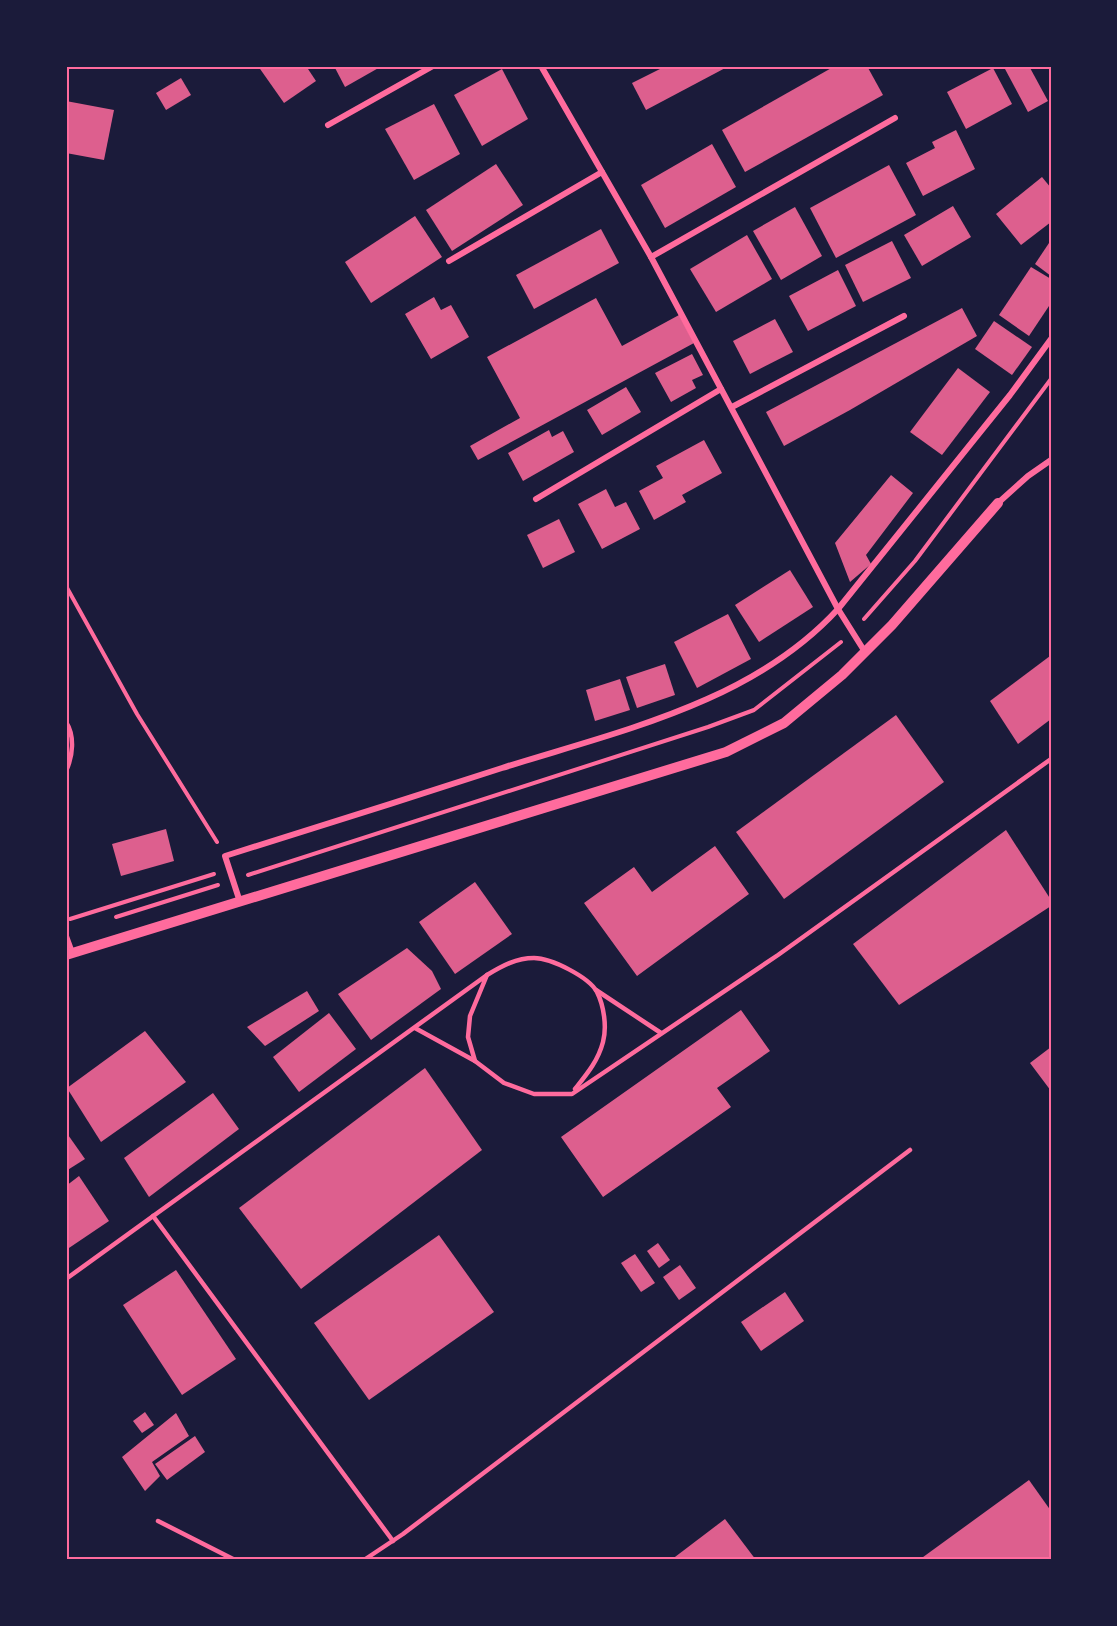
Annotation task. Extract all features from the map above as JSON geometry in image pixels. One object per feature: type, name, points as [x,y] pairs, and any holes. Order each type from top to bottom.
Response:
[{"type":"street","points":[[328,124],[433,66]]},
{"type":"street","points":[[542,66],[651,257],[838,609],[865,652]]},
{"type":"street","points":[[651,257],[895,118]]},
{"type":"street","points":[[450,261],[602,172]]},
{"type":"street","points":[[732,407],[904,316]]},
{"type":"street","points":[[240,902],[225,856],[675,714],[765,670],[821,628],[838,609],[1010,395],[1051,339]]},
{"type":"street","points":[[536,499],[721,389]]},
{"type":"street","points":[[69,954],[726,752],[784,723],[842,675],[892,625],[998,503],[1028,476],[1051,460]]},
{"type":"lane","points":[[66,722],[73,748],[66,771]]},
{"type":"lane","points":[[415,1028],[475,1061],[504,1083],[534,1094],[572,1094],[778,955],[1051,759]]},
{"type":"lane","points":[[66,933],[69,954]]},
{"type":"lane","points":[[66,1279],[487,975],[509,962],[535,958],[564,964],[596,990],[661,1033]]},
{"type":"lane","points":[[475,1061],[468,1037],[470,1016],[487,975]]},
{"type":"lane","points":[[572,1094],[597,1060],[604,1039],[604,1012],[596,990]]},
{"type":"lane","points":[[364,1560],[393,1541],[910,1150]]},
{"type":"lane","points":[[153,1216],[393,1541]]},
{"type":"lane","points":[[158,1521],[234,1560]]},
{"type":"path","points":[[66,586],[137,714],[225,856]]},
{"type":"path","points":[[66,920],[229,870]]},
{"type":"building","points":[[258,66],[306,66],[316,81],[284,103]]},
{"type":"building","points":[[334,66],[382,66],[345,87]]},
{"type":"building","points":[[666,66],[729,66],[646,110],[632,83]]},
{"type":"building","points":[[835,66],[867,66],[883,95],[745,172],[722,130]]},
{"type":"building","points":[[1011,66],[1029,66],[1048,101],[1028,112],[1005,69]]},
{"type":"building","points":[[993,68],[1012,104],[966,129],[947,92]]},
{"type":"building","points":[[502,69],[528,119],[482,146],[454,95]]},
{"type":"building","points":[[181,78],[191,95],[166,110],[156,93]]},
{"type":"building","points":[[66,101],[114,110],[104,160],[66,153]]},
{"type":"building","points":[[434,104],[460,154],[414,180],[385,129]]},
{"type":"building","points":[[956,130],[975,169],[923,196],[906,163],[935,148],[932,142]]},
{"type":"building","points":[[712,144],[736,187],[665,228],[641,185]]},
{"type":"building","points":[[496,164],[523,205],[452,251],[426,210]]},
{"type":"building","points":[[889,165],[916,215],[836,258],[810,208]]},
{"type":"building","points":[[1042,177],[1051,188],[1051,222],[1021,245],[996,214]]},
{"type":"building","points":[[953,206],[971,237],[922,266],[904,235]]},
{"type":"building","points":[[795,207],[822,256],[781,280],[753,231]]},
{"type":"building","points":[[415,216],[442,257],[371,303],[345,262]]},
{"type":"building","points":[[601,229],[619,263],[534,309],[516,275]]},
{"type":"building","points":[[747,235],[772,279],[716,312],[690,269]]},
{"type":"building","points":[[1051,240],[1051,276],[1035,264]]},
{"type":"building","points":[[892,241],[911,278],[863,302],[845,265]]},
{"type":"building","points":[[1031,267],[1051,279],[1051,303],[1029,336],[999,315]]},
{"type":"building","points":[[838,270],[856,306],[808,331],[789,296]]},
{"type":"building","points":[[434,297],[441,310],[451,305],[469,337],[431,359],[405,314]]},
{"type":"building","points":[[596,298],[622,346],[679,315],[694,343],[478,460],[470,446],[520,418],[487,357]]},
{"type":"building","points":[[962,308],[977,336],[784,446],[766,412]]},
{"type":"building","points":[[775,319],[793,352],[750,374],[733,341]]},
{"type":"building","points":[[994,321],[1032,347],[1012,375],[975,349]]},
{"type":"building","points":[[692,354],[703,375],[692,380],[696,388],[671,402],[655,373]]},
{"type":"building","points":[[958,368],[990,392],[942,455],[910,432]]},
{"type":"building","points":[[626,387],[641,412],[602,435],[587,410]]},
{"type":"building","points":[[549,430],[552,437],[563,431],[574,452],[523,481],[508,453]]},
{"type":"building","points":[[704,440],[722,473],[682,495],[686,502],[654,520],[639,491],[663,478],[656,466]]},
{"type":"building","points":[[891,475],[913,493],[866,555],[871,564],[850,582],[835,543]]},
{"type":"building","points":[[606,489],[615,507],[626,502],[640,529],[602,549],[578,504]]},
{"type":"building","points":[[559,519],[575,552],[543,568],[527,535]]},
{"type":"building","points":[[790,570],[813,607],[759,642],[735,605]]},
{"type":"building","points":[[728,614],[751,659],[697,688],[674,642]]},
{"type":"building","points":[[1050,656],[1051,719],[1018,744],[990,701]]},
{"type":"building","points":[[665,664],[675,695],[637,708],[626,677]]},
{"type":"building","points":[[620,679],[630,710],[595,721],[586,690]]},
{"type":"building","points":[[896,715],[944,782],[784,899],[736,832]]},
{"type":"building","points":[[166,829],[174,861],[121,876],[112,844]]},
{"type":"building","points":[[1006,830],[1051,900],[1051,906],[899,1005],[853,944]]},
{"type":"building","points":[[715,846],[749,894],[637,976],[584,903],[634,867],[652,892]]},
{"type":"building","points":[[475,882],[512,934],[455,974],[419,922]]},
{"type":"building","points":[[407,948],[432,971],[441,989],[371,1040],[338,994]]},
{"type":"building","points":[[307,991],[319,1011],[265,1046],[247,1027]]},
{"type":"building","points":[[741,1010],[770,1051],[717,1088],[731,1107],[603,1197],[561,1137]]},
{"type":"building","points":[[329,1013],[356,1049],[299,1092],[273,1057]]},
{"type":"building","points":[[145,1031],[186,1082],[101,1142],[67,1088]]},
{"type":"building","points":[[1051,1047],[1051,1091],[1030,1063]]},
{"type":"building","points":[[425,1068],[482,1150],[301,1289],[239,1208]]},
{"type":"building","points":[[213,1093],[239,1129],[149,1197],[124,1158]]},
{"type":"building","points":[[66,1132],[85,1159],[66,1171]]},
{"type":"building","points":[[79,1176],[109,1221],[66,1250],[66,1186]]},
{"type":"building","points":[[439,1235],[494,1312],[369,1400],[314,1323]]},
{"type":"building","points":[[658,1243],[670,1260],[659,1268],[647,1251]]},
{"type":"building","points":[[635,1254],[655,1283],[641,1292],[621,1263]]},
{"type":"building","points":[[680,1265],[696,1288],[679,1300],[663,1277]]},
{"type":"building","points":[[176,1270],[236,1359],[182,1395],[123,1305]]},
{"type":"building","points":[[785,1292],[804,1321],[761,1351],[741,1322]]},
{"type":"building","points":[[145,1412],[154,1425],[142,1433],[133,1421]]},
{"type":"building","points":[[176,1413],[189,1436],[152,1462],[160,1476],[145,1491],[122,1457]]},
{"type":"building","points":[[195,1436],[205,1452],[167,1480],[155,1464]]},
{"type":"building","points":[[1029,1480],[1051,1511],[1051,1560],[919,1560]]},
{"type":"building","points":[[725,1519],[756,1560],[671,1560]]}]
